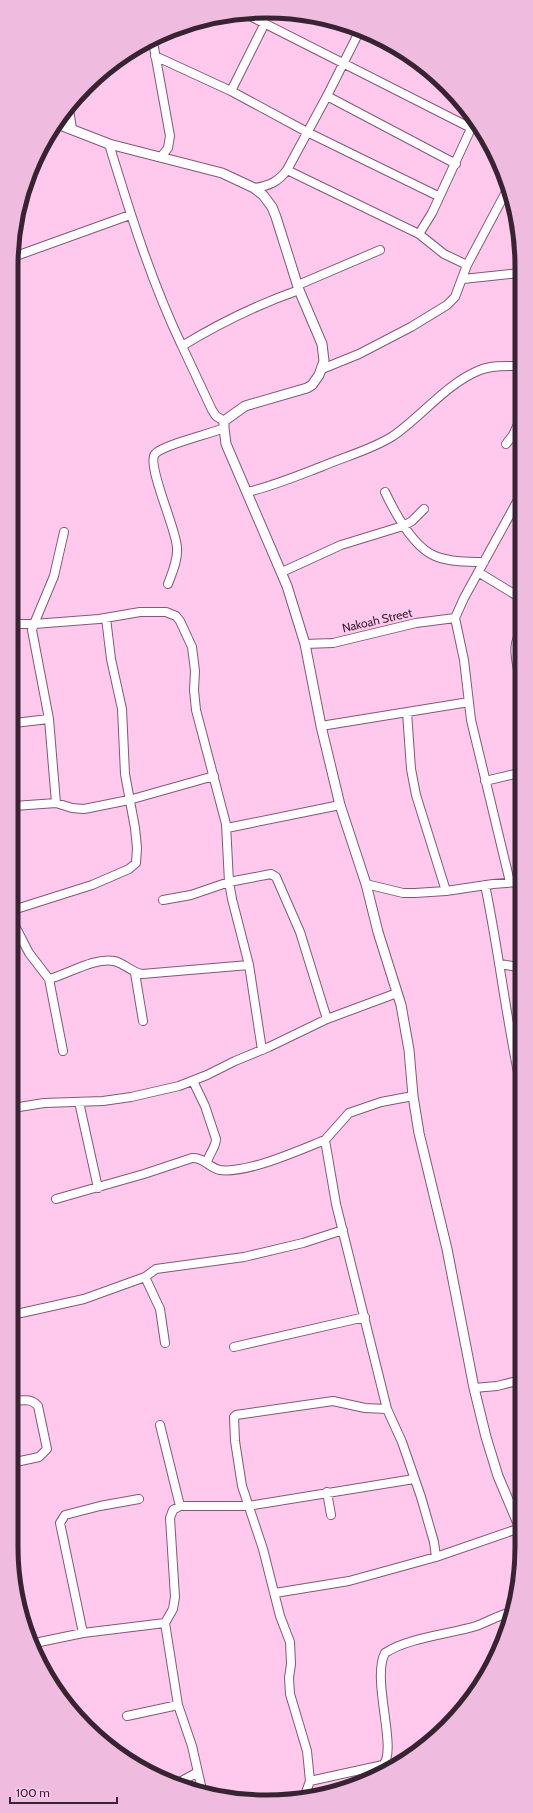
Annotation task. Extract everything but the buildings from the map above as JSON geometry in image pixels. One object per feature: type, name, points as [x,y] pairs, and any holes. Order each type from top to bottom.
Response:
[{"type":"street","points":[[255,19],[343,63],[470,124]]},
{"type":"street","points":[[231,90],[264,23]]},
{"type":"street","points":[[254,188],[273,184],[282,177],[287,170],[327,96],[357,35]]},
{"type":"street","points":[[154,46],[170,136],[168,148],[161,157]]},
{"type":"street","points":[[155,56],[231,90],[307,132],[438,196]]},
{"type":"street","points":[[327,96],[456,164]]},
{"type":"street","points":[[70,114],[72,129]]},
{"type":"street","points":[[61,126],[108,144],[222,173],[254,188],[268,199],[299,288],[322,344],[324,362],[322,369],[316,380],[307,388],[246,406],[224,425],[165,448],[156,453],[153,457],[152,462],[156,477],[176,537],[178,550],[168,584]]},
{"type":"street","points":[[418,234],[432,213],[438,196],[456,164],[472,127]]},
{"type":"street","points":[[108,144],[130,215],[158,294],[212,410],[224,425],[226,444],[282,572],[305,644],[321,726],[340,805],[366,884],[406,1030],[413,1096],[428,1176],[447,1249],[474,1388],[494,1465],[515,1516]]},
{"type":"street","points":[[287,170],[418,234],[444,254],[467,265]]},
{"type":"street","points":[[322,369],[376,345],[447,305],[455,297],[467,265],[505,195]]},
{"type":"street","points":[[19,255],[130,215]]},
{"type":"street","points":[[182,346],[260,306],[380,250]]},
{"type":"street","points":[[463,278],[515,273]]},
{"type":"street","points":[[248,492],[295,478],[371,447],[393,436],[457,384],[481,369],[501,366],[515,366]]},
{"type":"street","points":[[506,444],[515,431]]},
{"type":"street","points":[[385,492],[403,526],[424,550],[435,556],[450,560],[484,562]]},
{"type":"street","points":[[366,884],[403,893],[446,891],[514,882],[485,781],[471,720],[464,660],[455,618],[478,572],[515,505]]},
{"type":"street","points":[[282,572],[341,545],[403,526],[412,521],[424,509]]},
{"type":"street","points":[[56,803],[49,719],[32,630],[54,576],[64,532]]},
{"type":"street","points":[[478,572],[515,595]]},
{"type":"street","points":[[18,624],[106,618],[140,612],[166,612],[176,616],[180,621],[192,647],[195,671],[194,690],[196,710],[227,828],[229,882],[232,900],[249,965],[262,1050]]},
{"type":"street","points":[[18,908],[92,885],[134,866],[137,859],[134,822],[125,774],[123,716],[111,659],[106,618]]},
{"type":"street","name":"Nakoah Street","points":[[305,644],[333,642],[416,623],[455,618]]},
{"type":"street","points":[[321,726],[468,702]]},
{"type":"street","points":[[407,712],[411,769],[416,795],[446,891]]},
{"type":"street","points":[[18,723],[49,719]]},
{"type":"street","points":[[485,781],[515,774]]},
{"type":"street","points":[[18,806],[56,803],[72,808],[84,809],[129,800],[214,776]]},
{"type":"street","points":[[227,828],[340,805]]},
{"type":"street","points":[[163,900],[191,895],[229,882],[265,874],[271,874],[276,877],[300,932],[327,1019]]},
{"type":"street","points":[[485,885],[500,964],[508,1022],[515,1057]]},
{"type":"street","points":[[18,932],[29,953],[49,979],[63,1052]]},
{"type":"street","points":[[49,979],[94,963],[108,960],[118,962],[135,973],[142,974],[160,974],[249,965]]},
{"type":"street","points":[[500,964],[515,966]]},
{"type":"street","points":[[135,973],[143,1021]]},
{"type":"street","points":[[18,1107],[44,1103],[103,1101],[131,1097],[193,1081],[327,1019],[397,993]]},
{"type":"street","points":[[193,1081],[205,1106],[216,1139],[216,1144],[207,1162]]},
{"type":"street","points":[[56,1199],[98,1188],[192,1158],[197,1158],[207,1162],[214,1168],[220,1170],[256,1166],[325,1140],[349,1113],[381,1102],[413,1096]]},
{"type":"street","points":[[78,1102],[98,1188]]},
{"type":"street","points":[[325,1140],[336,1204],[387,1409],[402,1442],[427,1517],[436,1557]]},
{"type":"street","points":[[18,1314],[84,1299],[145,1277],[156,1269],[244,1257],[289,1247],[343,1230]]},
{"type":"street","points":[[145,1277],[160,1309],[165,1343]]},
{"type":"street","points":[[234,1347],[365,1317]]},
{"type":"street","points":[[474,1388],[497,1386],[515,1382]]},
{"type":"street","points":[[18,1401],[34,1401],[38,1406],[47,1449],[46,1452],[40,1457],[18,1462]]},
{"type":"street","points":[[306,1792],[310,1782],[307,1751],[290,1694],[289,1685],[291,1664],[290,1642],[280,1616],[263,1549],[248,1506],[238,1464],[233,1422],[236,1415],[333,1401],[365,1408],[387,1409]]},
{"type":"street","points":[[160,1425],[180,1506]]},
{"type":"street","points":[[201,1787],[178,1705],[164,1623],[173,1609],[175,1596],[170,1518],[173,1510],[180,1506],[248,1506],[414,1479]]},
{"type":"street","points":[[327,1492],[331,1515]]},
{"type":"street","points":[[83,1633],[60,1523],[65,1515],[100,1506],[139,1499]]},
{"type":"street","points":[[275,1593],[349,1581],[436,1557],[515,1530]]},
{"type":"street","points":[[310,1782],[383,1765],[386,1762],[388,1751],[381,1693],[381,1668],[385,1653],[402,1645],[478,1625],[499,1614],[506,1613]]},
{"type":"street","points":[[37,1642],[83,1633],[164,1623]]},
{"type":"street","points":[[127,1716],[178,1705]]},
{"type":"street","points":[[183,1780],[198,1772]]}]
